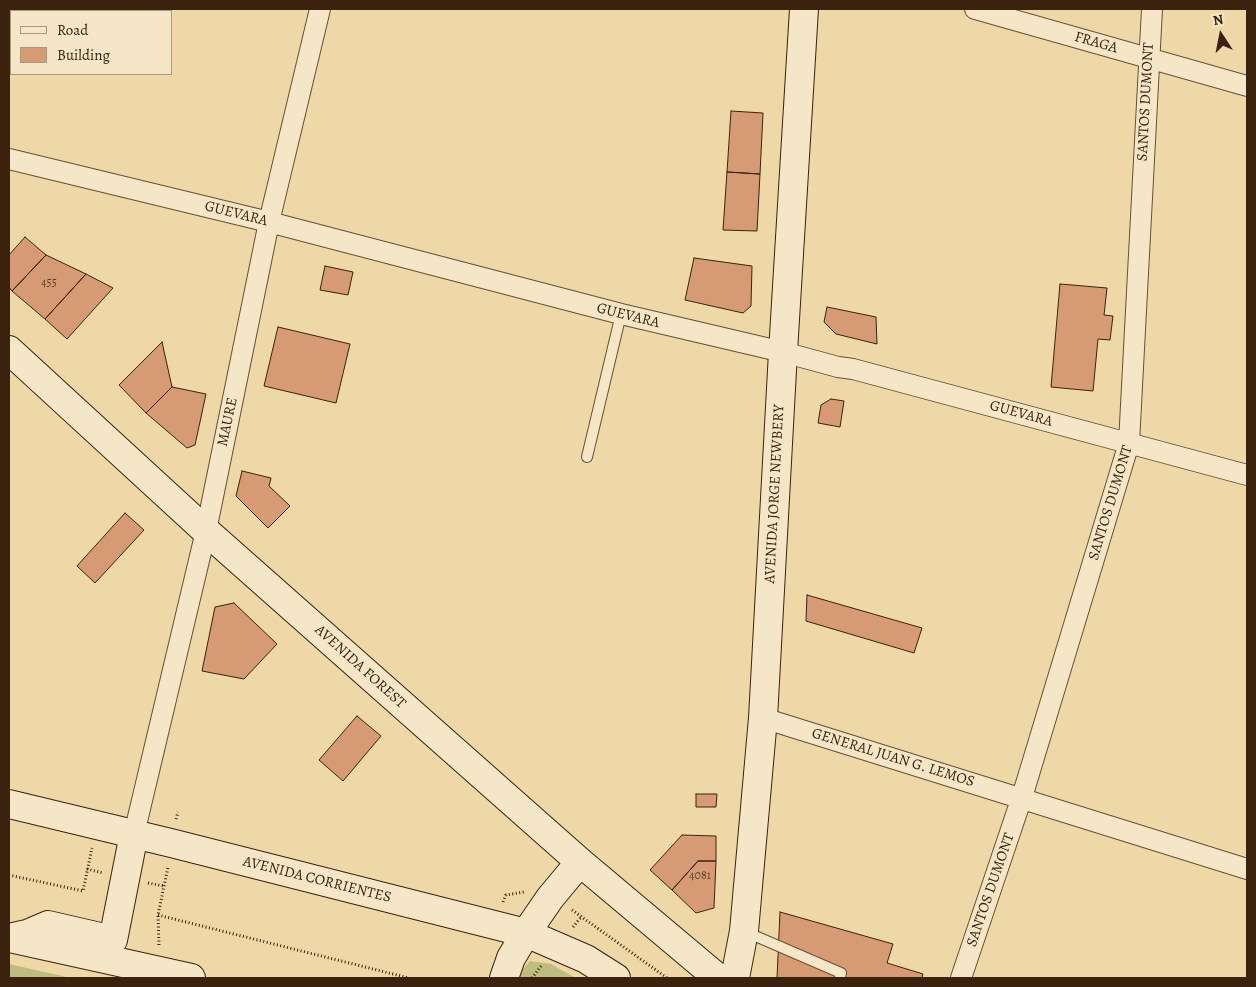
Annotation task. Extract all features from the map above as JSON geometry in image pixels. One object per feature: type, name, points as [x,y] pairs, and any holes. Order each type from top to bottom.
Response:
[{"type":"main road","name":"AVENIDA JORGE NEWBERY","points":[[735,978],[744,931],[763,718],[782,352],[804,9]]},
{"type":"main road","name":"AVENIDA FOREST","points":[[9,350],[206,531],[580,862],[718,978]]},
{"type":"main road","name":"AVENIDA CORRIENTES","points":[[9,804],[526,933],[586,959],[616,978]]},
{"type":"main road","points":[[9,938],[48,926],[113,940],[134,834]]},
{"type":"main road","points":[[504,978],[511,958],[526,933],[550,898],[580,862]]},
{"type":"main road","points":[[9,938],[191,978]]},
{"type":"street","name":"MAURE","points":[[134,834],[206,531],[268,222],[320,9]]},
{"type":"street","name":"FRAGA","points":[[975,9],[1247,86]]},
{"type":"street","name":"SANTOS DUMONT","points":[[961,978],[1022,797],[1130,443],[1148,58],[1152,9]]},
{"type":"street","name":"GUEVARA","points":[[9,159],[268,222],[621,314],[838,367],[853,369],[1247,475]]},
{"type":"street","name":"GENERAL JUAN G. LEMOS","points":[[763,718],[1022,797],[1247,869]]},
{"type":"lane","points":[[587,457],[621,314]]},
{"type":"lane","points":[[744,931],[841,973],[840,978]]},
{"type":"path","points":[[159,972],[158,915],[178,812]]},
{"type":"path","points":[[9,875],[82,891]]},
{"type":"path","points":[[158,915],[409,978]]},
{"type":"shaded area","points":[[530,961],[551,964],[576,978],[518,978]]},
{"type":"shaded area","points":[[9,964],[71,978],[9,978]]},
{"type":"building","points":[[731,111],[763,113],[760,174],[727,172]]},
{"type":"building","points":[[727,172],[760,174],[757,231],[723,230]]},
{"type":"building","points":[[25,237],[46,255],[12,291],[9,287],[9,255]]},
{"type":"building","points":[[46,255],[86,274],[45,319],[12,291]]},
{"type":"building","points":[[694,258],[752,266],[751,306],[743,313],[685,300]]},
{"type":"building","points":[[325,266],[353,272],[348,295],[320,290]]},
{"type":"building","points":[[86,274],[113,288],[67,339],[45,319]]},
{"type":"building","points":[[1060,284],[1107,288],[1104,315],[1113,316],[1110,340],[1098,339],[1093,391],[1051,387]]},
{"type":"building","points":[[827,307],[876,317],[877,344],[836,334],[824,322]]},
{"type":"building","points":[[278,327],[350,344],[336,403],[264,386]]},
{"type":"building","points":[[162,342],[172,387],[146,413],[119,385]]},
{"type":"building","points":[[172,387],[206,394],[195,445],[187,448],[146,413]]},
{"type":"building","points":[[831,399],[844,401],[840,427],[818,423],[821,405]]},
{"type":"building","points":[[242,471],[271,478],[269,486],[290,506],[268,528],[236,496]]},
{"type":"building","points":[[125,513],[144,530],[95,583],[77,566]]},
{"type":"building","points":[[807,595],[922,628],[914,653],[806,621]]},
{"type":"building","points":[[234,603],[277,644],[244,679],[202,671],[215,607]]},
{"type":"building","points":[[357,716],[381,736],[343,781],[319,760]]},
{"type":"building","points":[[696,794],[717,794],[716,807],[696,807]]},
{"type":"building","points":[[682,835],[716,836],[716,861],[698,861],[672,890],[650,870]]},
{"type":"building","points":[[698,861],[716,861],[714,908],[696,913],[672,890]]},
{"type":"building","points":[[780,912],[893,944],[887,963],[923,974],[922,978],[777,978]]}]
